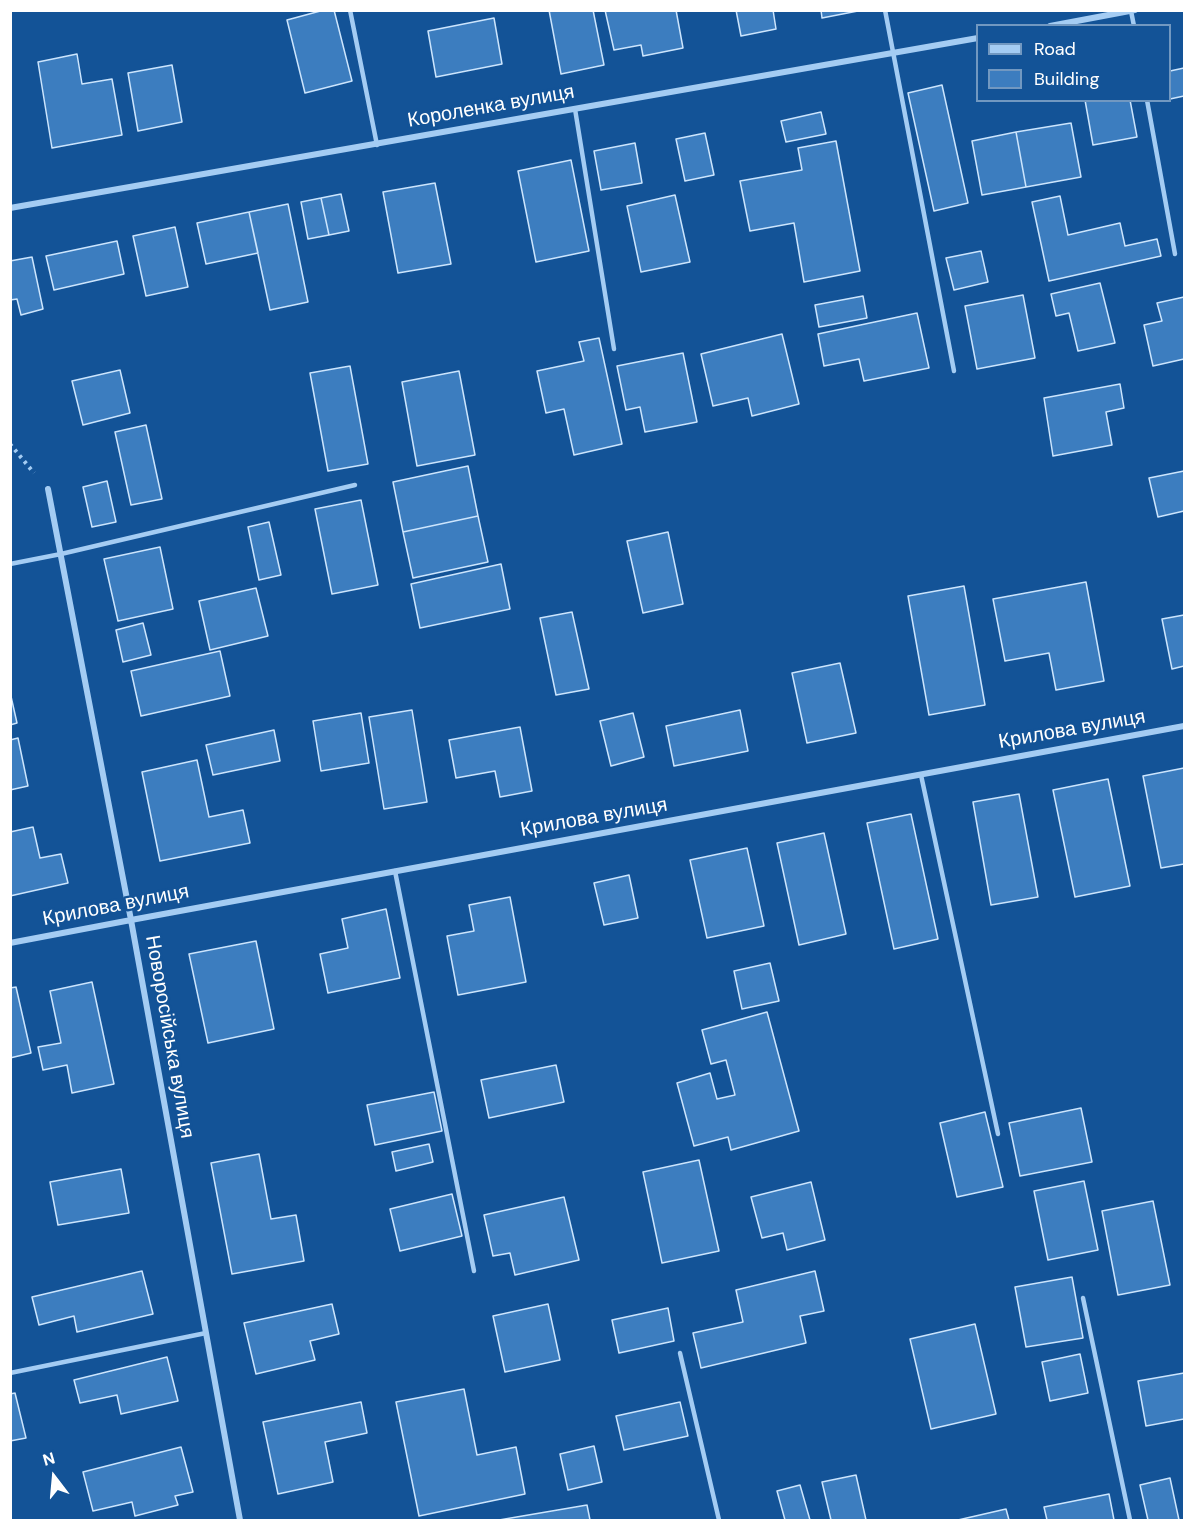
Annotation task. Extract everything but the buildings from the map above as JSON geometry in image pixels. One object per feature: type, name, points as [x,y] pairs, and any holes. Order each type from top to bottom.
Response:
[{"type":"street","points":[[1061,24],[1133,11]]},
{"type":"street","name":"Короленка вулиця","points":[[10,208],[976,38]]},
{"type":"street","name":"Новоросійська вулиця","points":[[48,489],[131,920],[240,1521]]},
{"type":"street","name":"Крилова вулиця","points":[[10,943],[1185,726]]},
{"type":"lane","points":[[350,10],[376,145]]},
{"type":"lane","points":[[885,10],[954,371]]},
{"type":"lane","points":[[1147,102],[1175,254]]},
{"type":"lane","points":[[575,109],[614,349]]},
{"type":"lane","points":[[10,564],[355,485]]},
{"type":"lane","points":[[921,775],[998,1134]]},
{"type":"lane","points":[[395,871],[474,1271]]},
{"type":"lane","points":[[1083,1298],[1130,1521]]},
{"type":"lane","points":[[10,1373],[206,1333]]},
{"type":"lane","points":[[681,1353],[719,1521]]},
{"type":"path","points":[[10,444],[48,489]]}]
